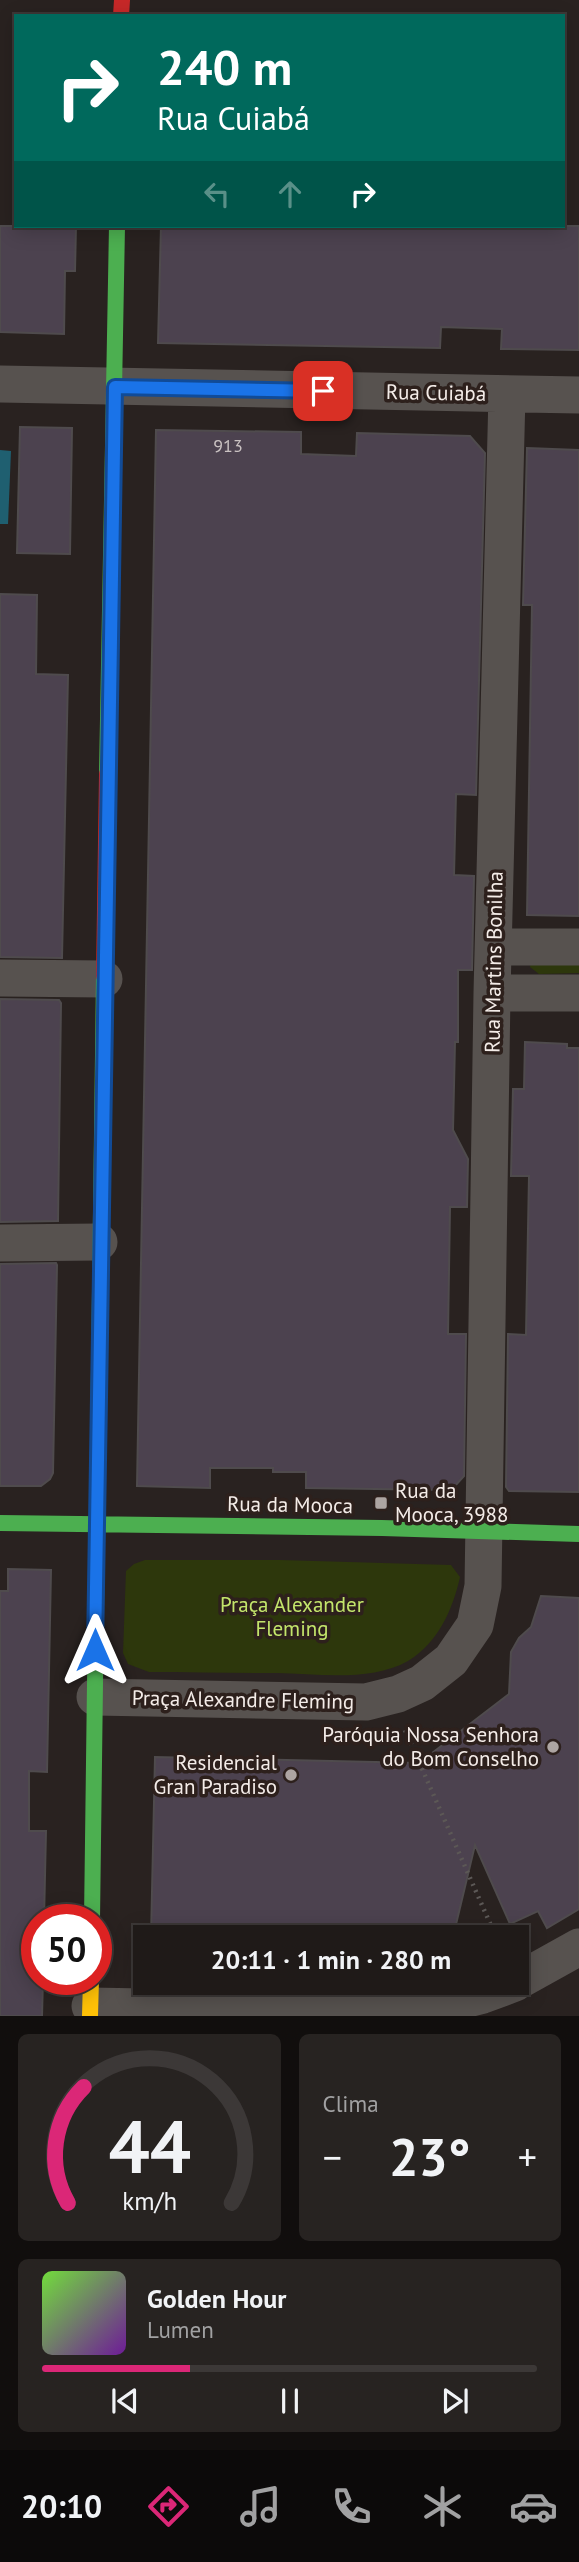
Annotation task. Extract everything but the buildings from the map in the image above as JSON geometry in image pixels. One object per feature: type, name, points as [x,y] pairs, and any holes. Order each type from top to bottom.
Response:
[{"type":"main road","points":[[92,1904],[99,1242],[117,228]]},
{"type":"main road","name":"Rua da Mooca","points":[[0,1523],[484,1530],[579,1534]]},
{"type":"street","name":"Rua Cuiabá","points":[[0,384],[579,395]]},
{"type":"street","name":"Rua Martins Bonilha","points":[[484,1530],[492,993],[507,394]]},
{"type":"street","points":[[495,947],[579,947]]},
{"type":"street","points":[[0,978],[104,979]]},
{"type":"street","points":[[492,993],[579,993]]},
{"type":"street","points":[[0,1243],[99,1242]]},
{"type":"street","name":"Praça Alexandre Fleming","points":[[95,1697],[366,1702],[422,1683],[452,1660],[475,1625],[483,1586],[484,1530]]},
{"type":"street","points":[[529,1976],[577,1953]]},
{"type":"street","points":[[90,2000],[362,2011],[441,2006],[483,1995]]},
{"type":"path","points":[[390,1696],[491,1925]]},
{"type":"green space","points":[[579,957],[579,973],[539,974],[530,967],[531,963]]},
{"type":"green space","name":"Praça Alexander Fleming","points":[[145,1560],[280,1560],[451,1565],[460,1577],[453,1601],[436,1635],[419,1654],[393,1668],[344,1675],[149,1672],[128,1664],[123,1653],[126,1571]]},
{"type":"water","points":[[0,450],[11,451],[8,524],[0,524]]},
{"type":"traffic: fast","points":[[107,774],[117,228]]},
{"type":"traffic: fast","points":[[92,1904],[104,976]]},
{"type":"traffic: fast","points":[[0,1523],[382,1528],[579,1534]]},
{"type":"traffic: slow","points":[[90,2016],[91,1995]]},
{"type":"traffic: jam","points":[[121,14],[122,0]]},
{"type":"traffic: jam","points":[[104,976],[107,774]]},
{"type":"place","name":"Rua da Mooca, 3988","points":[[381,1503]]},
{"type":"place","name":"Paróquia Nossa Senhora do Bom Conselho","points":[[553,1747]]},
{"type":"place","name":"Residencial Gran Paradiso","points":[[291,1775]]},
{"type":"route","points":[[95,1650],[99,1242],[115,387],[323,391]]}]
